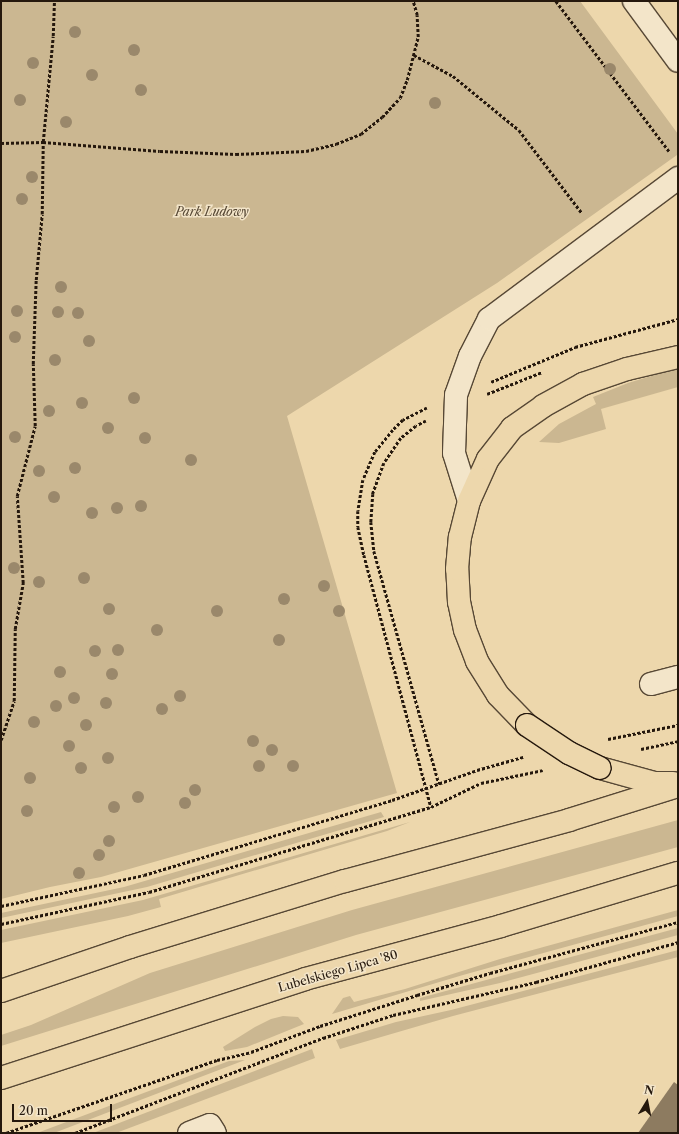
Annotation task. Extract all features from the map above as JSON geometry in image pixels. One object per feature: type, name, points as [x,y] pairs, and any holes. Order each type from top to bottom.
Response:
[{"type":"main road","points":[[678,357],[627,369],[583,384],[542,406],[512,428],[488,459],[469,501],[460,537],[457,570],[459,602],[465,630],[477,661],[498,695],[527,725],[569,753],[600,768],[654,783],[678,785]]},
{"type":"main road","points":[[1,991],[130,947],[308,892],[569,820],[678,785]]},
{"type":"main road","name":"Lubelskiego Lipca '80","points":[[1,1078],[305,979],[501,926],[678,873]]},
{"type":"lane","points":[[634,1],[678,61]]},
{"type":"lane","points":[[469,501],[454,453],[456,390],[470,356],[489,319],[678,178]]},
{"type":"lane","points":[[651,684],[678,677]]},
{"type":"lane","points":[[189,1133],[210,1125],[215,1133]]},
{"type":"path","points":[[1,740],[14,701],[15,629],[23,583],[18,496],[35,426],[33,364],[36,280],[42,214],[43,142],[53,36],[54,1]]},
{"type":"path","points":[[1,143],[43,142],[236,154],[306,151],[336,144],[361,134],[382,117],[400,98],[414,55],[418,37],[413,1]]},
{"type":"path","points":[[556,1],[673,156]]},
{"type":"path","points":[[414,55],[453,76],[519,130],[556,177],[598,237]]},
{"type":"path","points":[[431,807],[364,555],[358,527],[358,511],[363,480],[368,464],[383,441],[403,420],[429,406],[575,347],[678,319]]},
{"type":"path","points":[[601,741],[678,725]]},
{"type":"path","points":[[640,749],[678,741]]},
{"type":"path","points":[[1,906],[144,875],[426,789],[477,770],[525,757]]},
{"type":"path","points":[[1,924],[149,892],[431,807],[481,783],[549,769]]},
{"type":"path","points":[[6,1133],[217,1060],[251,1052],[320,1026],[410,997],[490,973],[678,922]]},
{"type":"path","points":[[75,1133],[323,1038],[393,1015],[536,982],[678,942]]},
{"type":"green space","name":"Park Ludowy","points":[[1,1],[580,1],[678,134],[677,155],[497,283],[287,416],[397,793],[101,877],[1,899]]},
{"type":"green space","points":[[678,368],[678,387],[601,409],[606,429],[559,443],[539,442],[559,424],[596,404],[593,397],[628,383]]},
{"type":"green space","points":[[381,812],[384,817],[147,887],[1,918],[1,913],[124,887]]},
{"type":"green space","points":[[678,820],[678,847],[356,935],[1,1046],[1,1035],[31,1025],[150,973],[352,910]]},
{"type":"green space","points":[[410,822],[387,831],[159,899],[161,907],[128,916],[1,943],[1,930],[143,900]]},
{"type":"green space","points":[[678,910],[678,916],[463,975],[332,1014],[343,998],[350,996],[354,1002],[405,989],[500,959]]},
{"type":"green space","points":[[678,928],[678,935],[500,983],[420,1001],[420,998]]},
{"type":"green space","points":[[678,950],[678,957],[453,1016],[340,1049],[336,1040],[396,1022],[451,1010]]},
{"type":"green space","points":[[283,1016],[298,1017],[304,1024],[247,1047],[225,1051],[223,1047],[255,1027],[271,1019]]},
{"type":"green space","points":[[312,1049],[315,1058],[116,1133],[93,1133]]},
{"type":"green space","points":[[245,1060],[54,1133],[37,1133],[229,1061]]},
{"type":"building","points":[[674,1082],[678,1085],[678,1133],[638,1133]]}]
